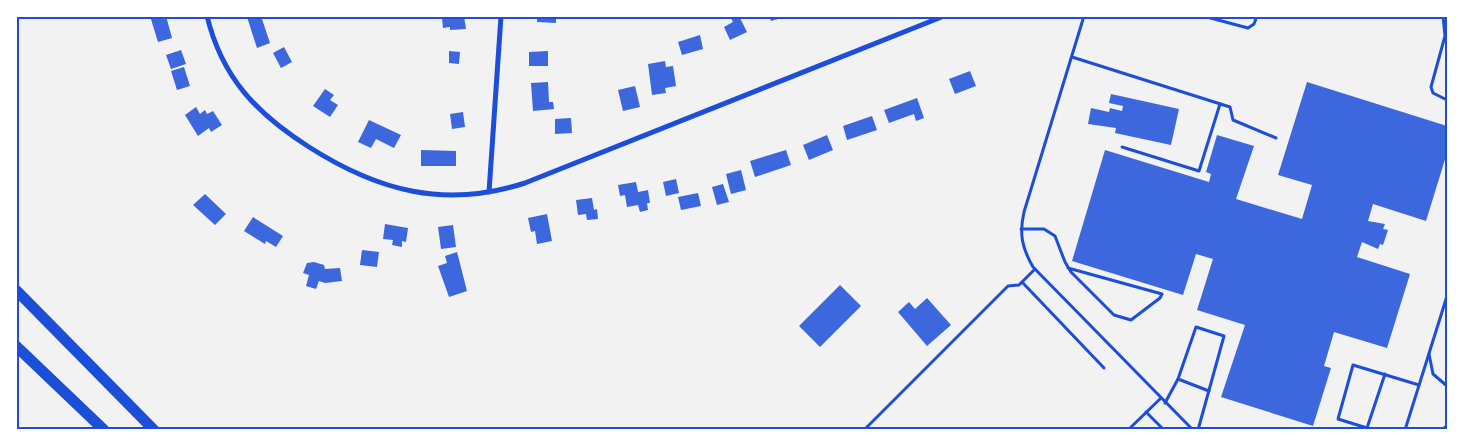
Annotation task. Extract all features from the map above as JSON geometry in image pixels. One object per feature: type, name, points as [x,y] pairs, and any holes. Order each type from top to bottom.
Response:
[{"type":"highway","points":[[16,290],[154,430]]},
{"type":"highway","points":[[16,346],[104,430]]},
{"type":"street","points":[[207,16],[220,57],[248,99],[274,123],[317,152],[360,176],[394,188],[450,196],[489,192],[525,183],[944,16]]},
{"type":"street","points":[[489,192],[501,16]]},
{"type":"lane","points":[[1084,16],[1024,212],[1021,229],[1025,253],[1035,268],[1193,430]]},
{"type":"lane","points":[[1203,16],[1248,28],[1254,24],[1257,16]]},
{"type":"lane","points":[[1443,16],[1442,23],[1446,36],[1431,87],[1433,93],[1447,100]]},
{"type":"lane","points":[[1072,57],[1230,107],[1233,120],[1276,138]]},
{"type":"lane","points":[[1122,148],[1199,171],[1220,104]]},
{"type":"lane","points":[[1021,229],[1044,230],[1055,236],[1068,268],[1114,315],[1130,320],[1160,298],[1162,294],[1068,268]]},
{"type":"lane","points":[[864,430],[1008,286],[1019,285],[1035,268]]},
{"type":"lane","points":[[1022,282],[1104,368]]},
{"type":"lane","points":[[1405,430],[1446,297]]},
{"type":"lane","points":[[1165,403],[1178,380],[1196,327],[1224,336],[1198,430]]},
{"type":"lane","points":[[1429,351],[1430,366],[1433,374],[1447,386]]},
{"type":"lane","points":[[1385,374],[1367,428],[1338,419],[1353,365],[1385,374],[1419,385]]},
{"type":"lane","points":[[1178,380],[1209,391]]},
{"type":"lane","points":[[1128,430],[1161,398]]},
{"type":"lane","points":[[1146,412],[1164,430]]},
{"type":"lane","points":[[1441,430],[1447,426]]},
{"type":"building","points":[[150,16],[166,16],[172,38],[158,42]]},
{"type":"building","points":[[261,16],[270,43],[257,48],[247,17]]},
{"type":"building","points":[[464,16],[466,29],[450,30],[450,27],[443,28],[442,18]]},
{"type":"building","points":[[537,16],[556,16],[556,23],[537,22]]},
{"type":"building","points":[[739,16],[747,32],[730,40],[724,27],[733,22],[731,18]]},
{"type":"building","points":[[769,16],[784,16],[785,17],[771,21]]},
{"type":"building","points":[[700,35],[703,49],[682,55],[678,42]]},
{"type":"building","points":[[284,47],[292,62],[281,68],[273,53]]},
{"type":"building","points":[[181,50],[186,64],[171,69],[166,55]]},
{"type":"building","points":[[449,51],[460,52],[459,64],[449,63]]},
{"type":"building","points":[[548,51],[548,66],[529,66],[529,52]]},
{"type":"building","points":[[665,61],[666,67],[673,66],[676,86],[665,88],[666,93],[652,95],[648,64]]},
{"type":"building","points":[[184,67],[190,86],[177,90],[171,71]]},
{"type":"building","points":[[970,71],[976,86],[955,94],[949,79]]},
{"type":"building","points":[[548,82],[549,102],[553,102],[554,109],[533,111],[531,83]]},
{"type":"building","points":[[1307,82],[1447,126],[1447,153],[1426,221],[1373,204],[1368,221],[1385,224],[1383,229],[1388,230],[1383,245],[1380,244],[1378,249],[1362,242],[1357,257],[1410,274],[1387,348],[1334,332],[1324,366],[1331,368],[1313,426],[1221,397],[1245,325],[1197,310],[1213,259],[1196,254],[1183,295],[1072,261],[1105,150],[1209,182],[1211,174],[1206,172],[1217,135],[1254,146],[1236,199],[1302,219],[1312,185],[1278,175]]},
{"type":"building","points":[[635,86],[640,107],[623,111],[618,90]]},
{"type":"building","points":[[325,89],[334,95],[330,100],[338,105],[330,117],[313,106]]},
{"type":"building","points":[[1111,94],[1179,109],[1171,145],[1115,133],[1116,128],[1088,124],[1091,108],[1109,112],[1110,108],[1122,111],[1123,106],[1109,103]]},
{"type":"building","points":[[917,98],[924,118],[916,121],[914,114],[889,123],[884,110]]},
{"type":"building","points":[[196,107],[200,114],[205,110],[207,114],[213,111],[222,125],[211,132],[209,128],[198,136],[185,115]]},
{"type":"building","points":[[463,112],[465,127],[452,129],[450,114]]},
{"type":"building","points":[[872,116],[877,130],[847,140],[843,126]]},
{"type":"building","points":[[571,118],[572,133],[555,134],[555,119]]},
{"type":"building","points":[[369,120],[401,135],[394,148],[376,139],[371,148],[358,142]]},
{"type":"building","points":[[827,135],[833,150],[809,160],[803,145]]},
{"type":"building","points":[[421,150],[456,151],[456,166],[421,166]]},
{"type":"building","points":[[786,150],[791,165],[755,177],[750,161]]},
{"type":"building","points":[[741,170],[746,190],[731,194],[726,174]]},
{"type":"building","points":[[676,179],[679,193],[666,196],[663,182]]},
{"type":"building","points":[[636,182],[638,192],[648,190],[650,203],[647,203],[648,210],[640,212],[638,205],[627,207],[625,195],[620,196],[618,185]]},
{"type":"building","points":[[723,184],[729,202],[717,205],[712,187]]},
{"type":"building","points":[[698,193],[701,206],[681,210],[678,197]]},
{"type":"building","points":[[205,194],[226,214],[215,225],[193,205]]},
{"type":"building","points":[[592,198],[594,210],[597,209],[598,219],[587,220],[586,214],[578,215],[576,200]]},
{"type":"building","points":[[547,214],[552,241],[537,244],[535,231],[531,232],[528,218]]},
{"type":"building","points":[[253,217],[283,236],[276,247],[266,241],[265,244],[244,231]]},
{"type":"building","points":[[385,224],[408,228],[406,242],[402,241],[402,247],[392,245],[393,240],[383,239]]},
{"type":"building","points":[[453,225],[456,247],[441,249],[438,227]]},
{"type":"building","points":[[362,250],[379,252],[377,267],[360,265]]},
{"type":"building","points":[[457,252],[467,291],[449,297],[438,266],[447,263],[445,256]]},
{"type":"building","points":[[314,262],[324,265],[325,269],[340,268],[342,281],[325,283],[319,281],[316,289],[306,286],[309,275],[303,273],[307,263]]},
{"type":"building","points":[[840,285],[861,306],[820,347],[799,326]]},
{"type":"building","points":[[927,298],[951,325],[927,346],[898,312],[909,302],[915,309]]}]
